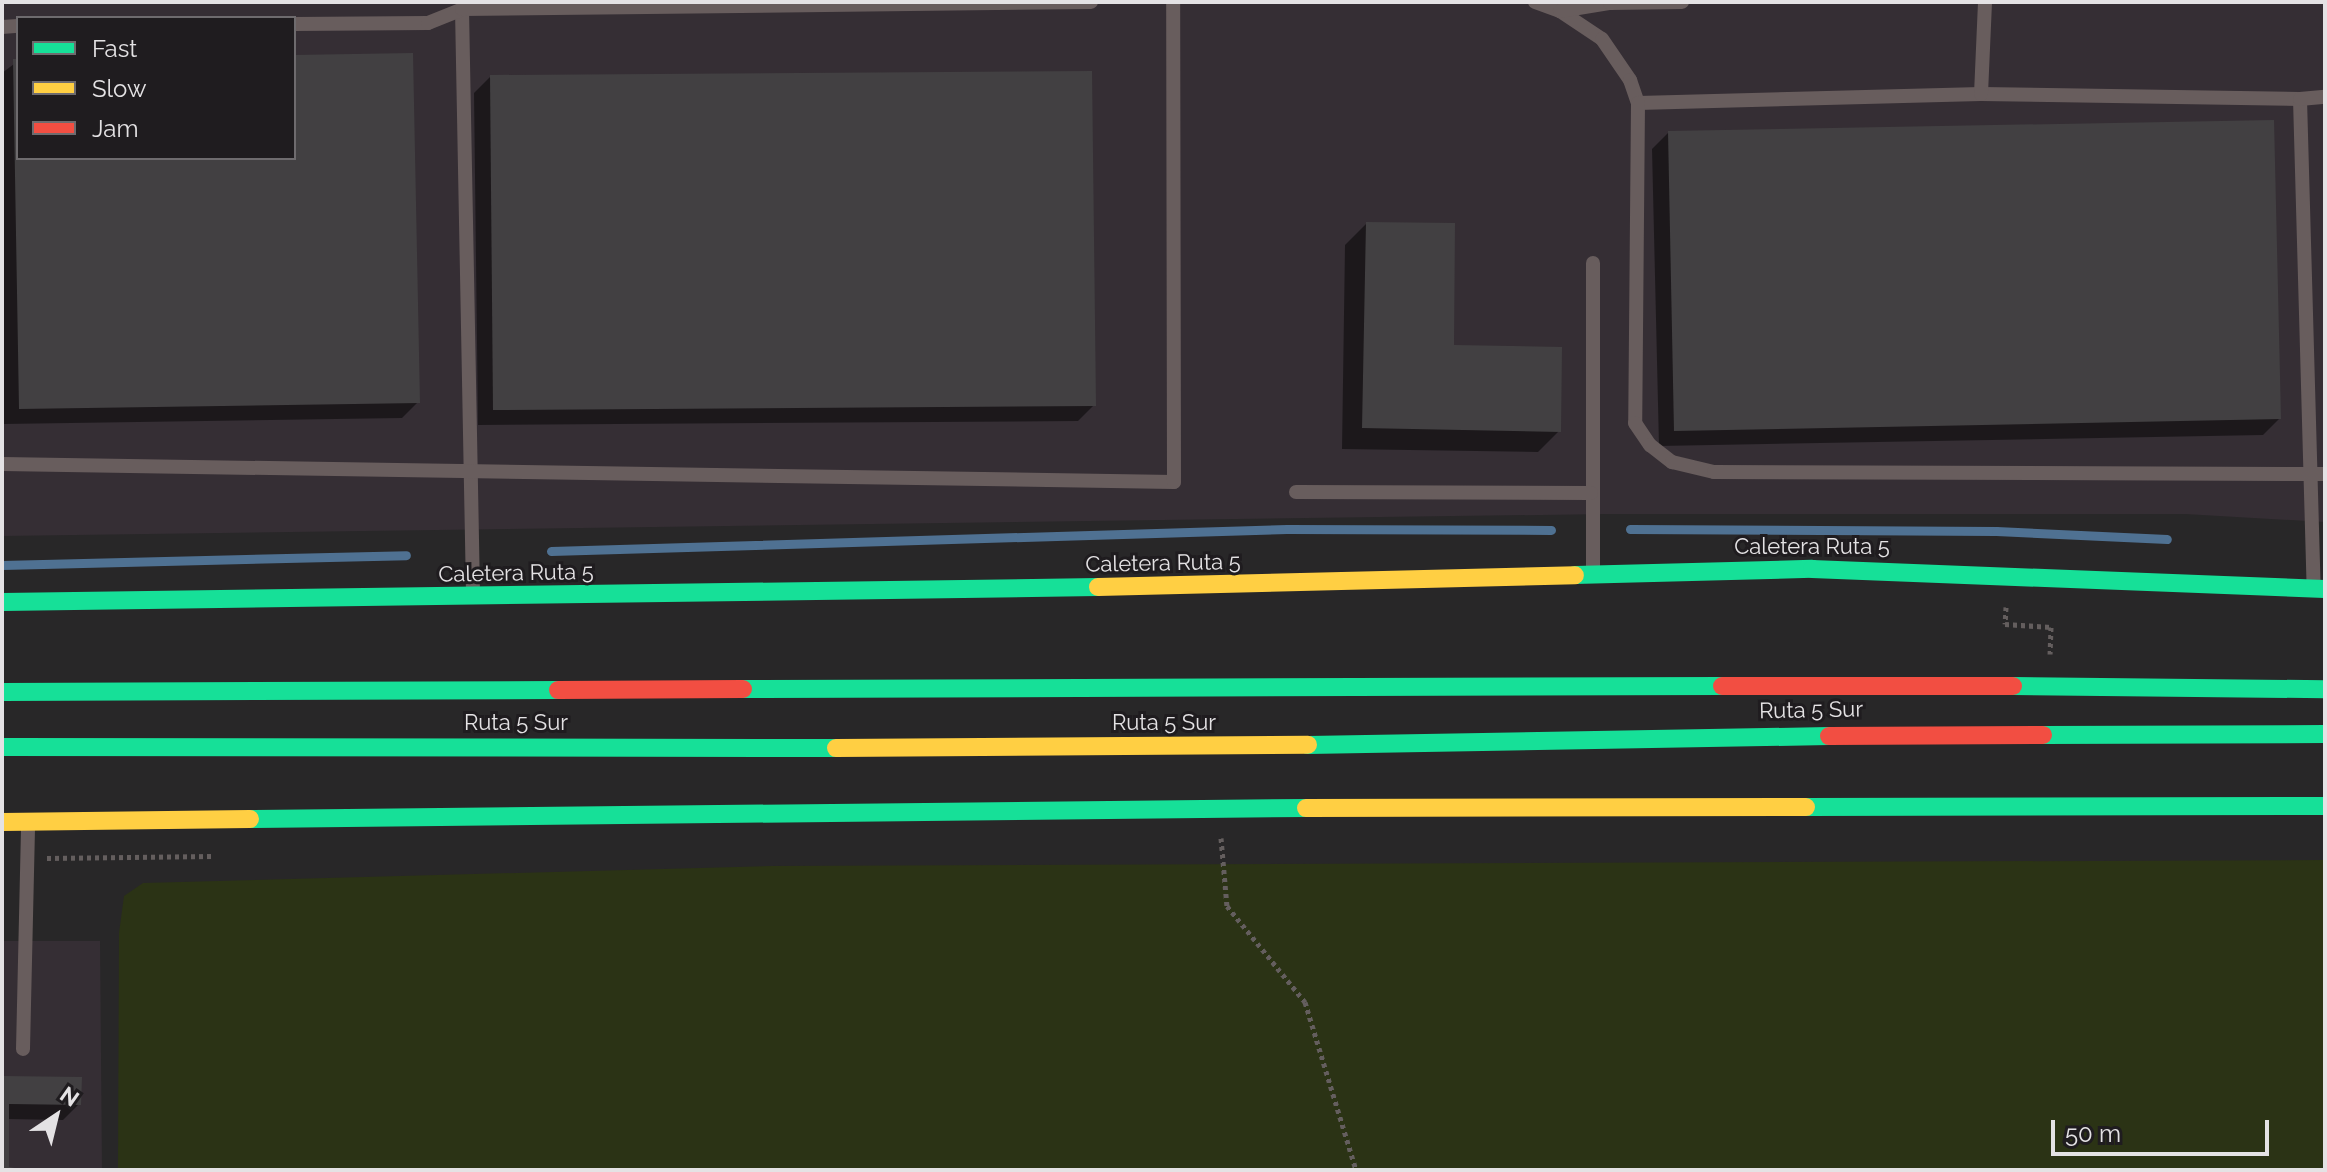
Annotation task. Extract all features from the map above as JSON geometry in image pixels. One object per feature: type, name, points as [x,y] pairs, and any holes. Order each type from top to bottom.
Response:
[{"type":"main road","name":"Caletera Ruta 5","points":[[2,602],[1289,584],[1593,572],[2009,574],[2320,589]]},
{"type":"main road","name":"Ruta 5 Sur","points":[[2,692],[2325,689]]},
{"type":"main road","name":"Ruta 5 Sur","points":[[2,747],[1216,748],[1681,736],[2325,734]]},
{"type":"main road","points":[[2,822],[1033,809],[2325,806]]},
{"type":"lane","points":[[296,24],[428,23],[462,9],[479,6],[1091,2]]},
{"type":"lane","points":[[2,464],[1174,482],[1173,2]]},
{"type":"lane","points":[[1536,2],[1560,11],[1602,39],[1630,80],[1638,103],[1635,423],[1650,445],[1672,462],[1714,472],[2325,474]]},
{"type":"lane","points":[[1560,11],[1610,3],[1682,2]]},
{"type":"lane","points":[[1981,94],[1985,2]]},
{"type":"lane","points":[[462,9],[473,597]]},
{"type":"lane","points":[[1638,103],[1981,94],[2325,97]]},
{"type":"lane","points":[[2300,99],[2309,475],[2320,589]]},
{"type":"lane","points":[[1593,263],[1593,572]]},
{"type":"lane","points":[[1296,492],[1591,493]]},
{"type":"lane","points":[[23,1049],[28,822]]},
{"type":"path","points":[[2009,574],[2005,624],[2051,627],[2048,687]]},
{"type":"path","points":[[1221,833],[1227,906],[1305,1002],[1356,1170]]},
{"type":"path","points":[[1205,844],[1236,844]]},
{"type":"path","points":[[28,859],[218,856]]},
{"type":"shaded area","points":[[2,2],[2325,2],[2325,522],[2185,514],[1607,514],[2,536]]},
{"type":"shaded area","points":[[2,941],[100,941],[102,1170],[2,1170]]},
{"type":"green space","points":[[2325,860],[2325,1170],[118,1170],[119,933],[124,896],[143,883],[772,866]]},
{"type":"building","points":[[413,53],[420,403],[19,409],[13,59],[16,59],[16,160],[296,160],[296,55]]},
{"type":"building","points":[[1092,71],[1096,406],[493,410],[490,75]]},
{"type":"building","points":[[2274,120],[2281,419],[1674,431],[1668,131]]},
{"type":"building","points":[[1366,222],[1455,223],[1454,345],[1562,347],[1561,432],[1362,428]]},
{"type":"building","points":[[2,1076],[82,1077],[81,1105],[9,1104],[9,1167],[26,1170],[2,1170]]},
{"type":"waterway","points":[[551,551],[1287,529],[1551,530]]},
{"type":"waterway","points":[[1630,529],[1996,531],[2167,539]]},
{"type":"waterway","points":[[2,565],[406,555]]},
{"type":"traffic: fast","points":[[1575,575],[1812,569],[2325,589]]},
{"type":"traffic: fast","points":[[2,602],[1098,587]]},
{"type":"traffic: fast","points":[[743,689],[1722,686]]},
{"type":"traffic: fast","points":[[2013,686],[2325,689]]},
{"type":"traffic: fast","points":[[2,692],[558,690]]},
{"type":"traffic: fast","points":[[2043,735],[2325,734]]},
{"type":"traffic: fast","points":[[1308,745],[1829,736]]},
{"type":"traffic: fast","points":[[2,747],[836,748]]},
{"type":"traffic: fast","points":[[1806,807],[2325,806]]},
{"type":"traffic: fast","points":[[250,819],[1306,808]]},
{"type":"traffic: slow","points":[[1098,587],[1575,575]]},
{"type":"traffic: slow","points":[[836,748],[1308,745]]},
{"type":"traffic: slow","points":[[1306,808],[1806,807]]},
{"type":"traffic: slow","points":[[2,822],[250,819]]},
{"type":"traffic: jam","points":[[1722,686],[2013,686]]},
{"type":"traffic: jam","points":[[558,690],[743,689]]},
{"type":"traffic: jam","points":[[1829,736],[2043,735]]}]
